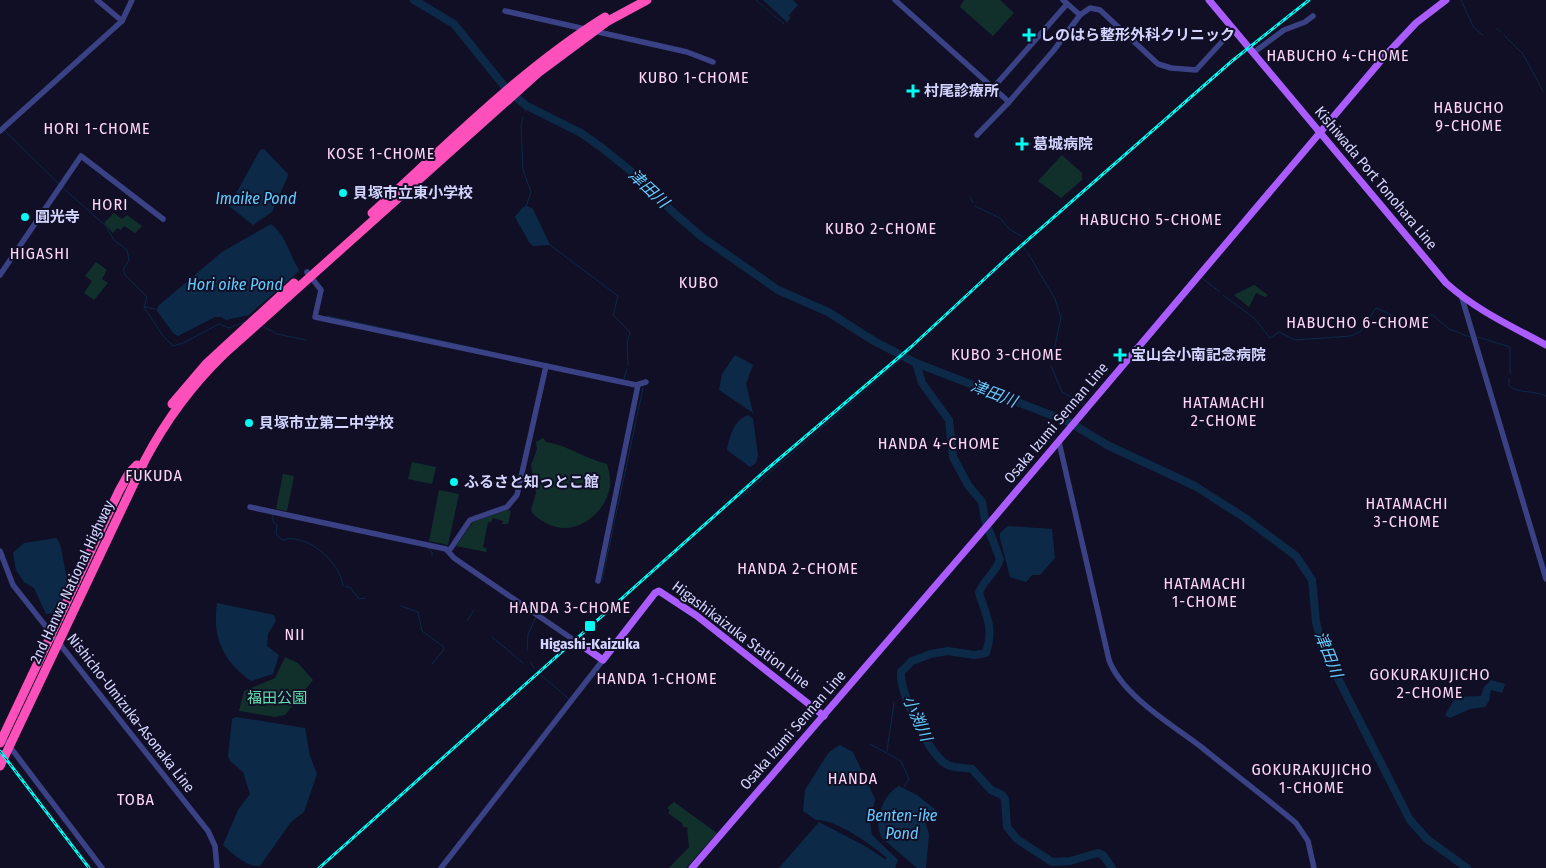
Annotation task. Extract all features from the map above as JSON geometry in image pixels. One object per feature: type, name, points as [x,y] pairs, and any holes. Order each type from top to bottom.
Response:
[{"type":"highway","name":"2nd Hanwa National Highway","points":[[0,766],[126,495],[137,466],[158,425],[184,387],[223,348],[309,274],[502,100],[588,31],[635,0]]},
{"type":"highway","name":"2nd Hanwa National Highway","points":[[588,31],[648,0]]},
{"type":"highway","name":"2nd Hanwa National Highway","points":[[0,754],[126,495],[170,417],[199,380],[309,274]]},
{"type":"highway","points":[[0,775],[133,497],[145,460]]},
{"type":"highway","points":[[0,743],[119,492],[129,473],[137,466]]},
{"type":"main road","name":"Kishiwada Port Tonohara Line","points":[[1209,0],[1438,274],[1462,298],[1486,314],[1546,345]]},
{"type":"main road","name":"Osaka Izumi Sennan Line","points":[[692,868],[984,530],[1402,37],[1426,14],[1446,0]]},
{"type":"main road","name":"Higashikaizuka Station Line","points":[[603,660],[655,593],[659,591],[697,616],[824,716]]},
{"type":"main road","points":[[584,647],[603,660]]},
{"type":"street","points":[[97,0],[122,21]]},
{"type":"street","points":[[0,132],[122,21],[132,0]]},
{"type":"street","points":[[895,0],[1009,102]]},
{"type":"street","points":[[993,88],[1065,2],[1080,15]]},
{"type":"street","points":[[977,135],[1009,102],[1054,50],[1080,15],[1090,8],[1096,8],[1116,23],[1158,64],[1193,71],[1230,33]]},
{"type":"street","points":[[505,12],[687,52],[713,62]]},
{"type":"street","points":[[1253,53],[1284,30],[1305,22],[1314,16]]},
{"type":"street","points":[[0,274],[81,156],[163,219]]},
{"type":"street","points":[[309,274],[321,290],[315,317],[638,385],[646,382]]},
{"type":"street","points":[[1462,298],[1546,579]]},
{"type":"street","points":[[449,551],[470,520],[482,514],[507,507],[517,495],[546,366]]},
{"type":"street","points":[[598,581],[638,385]]},
{"type":"street","points":[[1058,442],[1109,660],[1116,674],[1131,691],[1157,713],[1296,823],[1308,842],[1314,868]]},
{"type":"street","points":[[250,507],[449,551],[454,558],[584,647]]},
{"type":"street","name":"Nishicho-Umizuka-Asonaka Line","points":[[0,551],[13,585],[208,831],[215,846],[217,868]]},
{"type":"street","points":[[441,868],[603,660]]},
{"type":"street","points":[[0,733],[102,868]]},
{"type":"green space","points":[[964,0],[1000,0],[1014,13],[993,36],[960,7]]},
{"type":"green space","points":[[1062,155],[1082,173],[1082,180],[1061,198],[1038,181]]},
{"type":"green space","points":[[114,213],[122,219],[127,215],[142,226],[135,233],[124,226],[121,230],[117,228],[113,233],[104,223]]},
{"type":"green space","points":[[96,262],[107,270],[102,279],[108,283],[94,300],[84,293],[92,281],[85,276]]},
{"type":"green space","points":[[1254,285],[1268,295],[1265,297],[1256,293],[1249,307],[1234,295]]},
{"type":"green space","points":[[543,438],[546,442],[562,446],[607,464],[610,484],[605,500],[593,517],[576,526],[556,527],[539,519],[531,510],[536,493],[531,465],[537,449],[536,442]]},
{"type":"green space","points":[[412,462],[436,467],[432,484],[408,479]]},
{"type":"green space","points":[[283,474],[294,476],[287,511],[276,509]]},
{"type":"green space","points":[[439,490],[459,494],[448,545],[429,541]]},
{"type":"green space","points":[[507,510],[511,511],[508,524],[502,524],[503,521],[493,518],[491,522],[488,522],[483,547],[487,549],[486,552],[456,546],[473,522]]},
{"type":"green space","name":"福田公園","points":[[285,657],[298,663],[313,680],[285,715],[275,717],[239,711],[244,691],[275,678]]},
{"type":"green space","points":[[674,802],[717,833],[686,868],[669,868],[689,847],[687,827],[683,827],[682,823],[668,813],[670,810],[667,808]]},
{"type":"water","points":[[763,0],[793,0],[798,5],[789,15],[790,19],[787,22]]},
{"type":"water","name":"Imaike Pond","points":[[264,149],[288,174],[272,212],[253,225],[230,207],[229,202],[238,190],[260,150]]},
{"type":"water","points":[[527,206],[533,209],[550,245],[533,246],[529,242],[515,217],[523,207]]},
{"type":"water","name":"Hori oike Pond","points":[[271,224],[284,239],[299,270],[298,272],[249,315],[226,320],[222,317],[215,317],[178,336],[174,334],[157,311],[158,306],[222,252]]},
{"type":"water","points":[[735,355],[753,365],[746,384],[753,413],[719,390],[722,374]]},
{"type":"water","points":[[748,415],[753,419],[758,455],[756,463],[750,467],[727,450],[731,434],[736,425]]},
{"type":"water","points":[[1008,526],[1052,529],[1055,558],[1040,575],[1032,575],[1026,582],[1010,577],[1000,538],[1000,533]]},
{"type":"water","points":[[56,538],[59,541],[67,578],[70,583],[56,613],[46,614],[34,588],[24,582],[16,570],[13,553],[24,543]]},
{"type":"water","points":[[217,603],[274,615],[276,621],[268,634],[267,646],[279,655],[273,674],[251,681],[233,665],[218,637],[216,627]]},
{"type":"water","points":[[1491,680],[1505,684],[1502,693],[1491,690],[1489,701],[1485,707],[1470,709],[1450,718],[1445,715],[1456,697],[1481,696],[1484,687]]},
{"type":"water","points":[[236,717],[305,728],[310,756],[317,774],[304,812],[291,822],[260,866],[245,862],[223,845],[238,810],[250,794],[243,772],[230,761],[228,756],[232,719]]},
{"type":"water","points":[[840,745],[853,752],[875,799],[870,822],[872,835],[898,860],[895,868],[779,868],[819,822],[865,846],[885,859],[887,858],[843,828],[833,823],[816,820],[803,811],[805,790],[829,752]]},
{"type":"water","name":"Benten-ike Pond","points":[[899,786],[917,795],[937,811],[925,821],[929,834],[926,868],[917,868],[882,838],[879,832],[879,817],[884,802],[893,790]]},
{"type":"waterway","name":"津田川","points":[[414,0],[454,24],[509,92],[527,106],[581,133],[601,147],[632,172],[702,237],[778,290],[828,312],[874,341],[916,363],[1069,422],[1107,445],[1195,486],[1245,518],[1296,556],[1312,580],[1316,622],[1323,649],[1410,820],[1427,839],[1467,868]]},
{"type":"waterway","points":[[756,0],[784,24]]},
{"type":"waterway","points":[[1461,0],[1474,28],[1483,35]]},
{"type":"waterway","points":[[1496,28],[1501,32]]},
{"type":"waterway","points":[[1504,35],[1523,54],[1543,91]]},
{"type":"waterway","name":"津田川","points":[[525,112],[527,106]]},
{"type":"waterway","points":[[523,117],[521,126],[523,170],[531,192],[526,207]]},
{"type":"waterway","points":[[5,131],[59,184]]},
{"type":"waterway","points":[[62,187],[106,226],[114,240],[127,250],[129,260],[123,270],[125,275],[147,297],[144,307],[156,309]]},
{"type":"waterway","points":[[970,197],[973,203]]},
{"type":"waterway","points":[[975,206],[1000,218],[1009,229],[1023,237]]},
{"type":"waterway","points":[[550,245],[618,296],[613,315],[630,332],[627,343],[628,365]]},
{"type":"waterway","points":[[1028,253],[1055,299],[1061,318],[1052,359]]},
{"type":"waterway","points":[[1202,278],[1220,292]]},
{"type":"waterway","points":[[1223,295],[1254,318],[1270,338],[1279,332],[1295,340],[1351,336],[1361,331],[1376,308],[1396,317]]},
{"type":"waterway","points":[[144,307],[163,336],[173,346],[183,343],[219,324],[229,328],[245,322]]},
{"type":"waterway","points":[[1401,318],[1433,315],[1449,329],[1470,337]]},
{"type":"waterway","points":[[327,316],[488,351]]},
{"type":"waterway","points":[[262,326],[277,334],[306,340]]},
{"type":"waterway","points":[[1478,337],[1510,347],[1510,374]]},
{"type":"waterway","points":[[740,498],[904,357]]},
{"type":"waterway","name":"小渕川","points":[[916,363],[922,383],[949,420],[953,457],[968,485],[982,502],[985,520],[1000,559],[979,593],[987,616],[989,629],[986,653],[974,655],[948,651],[931,654],[912,661],[901,672],[910,707],[916,722],[939,758],[952,767],[972,769],[991,790],[1002,795],[1005,799],[1007,827],[1017,839],[1052,862],[1070,861],[1098,853],[1103,855],[1112,868]]},
{"type":"waterway","points":[[1051,366],[1062,392],[1084,404]]},
{"type":"waterway","points":[[624,379],[627,369]]},
{"type":"waterway","points":[[1509,378],[1509,386],[1513,388],[1546,396]]},
{"type":"waterway","points":[[602,580],[643,388]]},
{"type":"waterway","points":[[273,514],[273,522],[277,525],[276,534],[282,540],[301,540],[321,551],[336,568],[343,586]]},
{"type":"waterway","points":[[428,548],[432,552],[432,556]]},
{"type":"waterway","points":[[346,587],[350,587],[359,599],[365,598]]},
{"type":"waterway","points":[[401,606],[418,612],[422,631],[444,647],[432,664]]},
{"type":"waterway","points":[[467,621],[474,610]]},
{"type":"waterway","points":[[527,651],[528,634],[536,617]]},
{"type":"waterway","points":[[492,637],[523,663]]},
{"type":"waterway","points":[[531,663],[534,668]]},
{"type":"waterway","points":[[541,675],[569,699]]},
{"type":"waterway","points":[[887,751],[894,703]]},
{"type":"waterway","points":[[870,744],[901,761],[909,779],[904,787]]},
{"type":"railway","points":[[319,868],[766,470],[911,347],[1006,259],[1232,61],[1309,0]]},
{"type":"railway","points":[[0,751],[89,868]]},
{"type":"place","name":"しのはら整形外科クリニック","points":[[1029,35]]},
{"type":"place","name":"村尾診療所","points":[[913,91]]},
{"type":"place","name":"葛城病院","points":[[1022,144]]},
{"type":"place","name":"貝塚市立東小学校","points":[[343,193]]},
{"type":"place","name":"圓光寺","points":[[25,217]]},
{"type":"place","name":"宝山会小南記念病院","points":[[1120,355]]},
{"type":"place","name":"貝塚市立第二中学校","points":[[249,423]]},
{"type":"place","name":"ふるさと知っとこ館","points":[[454,482]]},
{"type":"place","name":"Higashi-Kaizuka","points":[[590,626]]},
{"type":"district","name":"HABUCHO 4-CHOME","points":[[1338,55]]},
{"type":"district","name":"KUBO 1-CHOME","points":[[694,77]]},
{"type":"district","name":"HABUCHO 9-CHOME","points":[[1469,116]]},
{"type":"district","name":"HORI 1-CHOME","points":[[97,128]]},
{"type":"district","name":"KOSE 1-CHOME","points":[[381,153]]},
{"type":"district","name":"HORI","points":[[110,204]]},
{"type":"district","name":"HABUCHO 5-CHOME","points":[[1151,219]]},
{"type":"district","name":"KUBO 2-CHOME","points":[[881,228]]},
{"type":"district","name":"HIGASHI","points":[[40,253]]},
{"type":"district","name":"KUBO","points":[[699,282]]},
{"type":"district","name":"HABUCHO 6-CHOME","points":[[1358,322]]},
{"type":"district","name":"KUBO 3-CHOME","points":[[1007,354]]},
{"type":"district","name":"HATAMACHI 2-CHOME","points":[[1224,411]]},
{"type":"district","name":"HANDA 4-CHOME","points":[[939,443]]},
{"type":"district","name":"FUKUDA","points":[[154,475]]},
{"type":"district","name":"HATAMACHI 3-CHOME","points":[[1407,512]]},
{"type":"district","name":"HANDA 2-CHOME","points":[[798,568]]},
{"type":"district","name":"HATAMACHI 1-CHOME","points":[[1205,592]]},
{"type":"district","name":"HANDA 3-CHOME","points":[[570,607]]},
{"type":"district","name":"NII","points":[[295,634]]},
{"type":"district","name":"HANDA 1-CHOME","points":[[657,678]]},
{"type":"district","name":"GOKURAKUJICHO 2-CHOME","points":[[1430,683]]},
{"type":"district","name":"HANDA","points":[[853,778]]},
{"type":"district","name":"GOKURAKUJICHO 1-CHOME","points":[[1312,778]]},
{"type":"district","name":"TOBA","points":[[136,799]]}]
